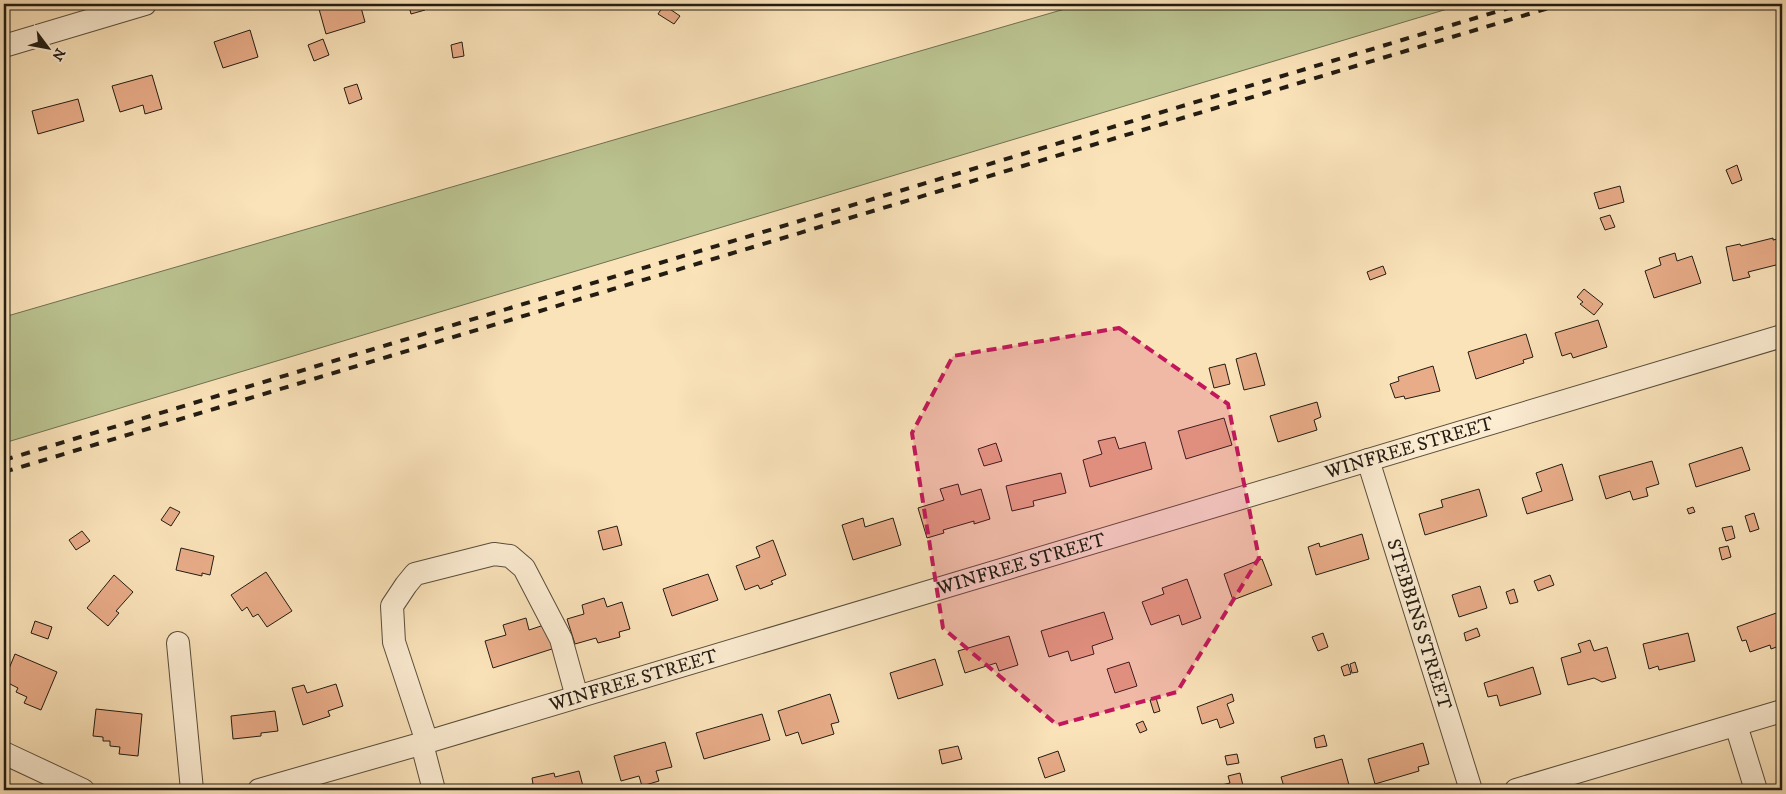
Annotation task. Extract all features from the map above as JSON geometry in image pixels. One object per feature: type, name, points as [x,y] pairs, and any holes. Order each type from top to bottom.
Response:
[{"type":"street","points":[[4,46],[145,4]]},
{"type":"street","name":"WINFREE STREET","points":[[259,790],[424,743],[1782,336]]},
{"type":"street","name":"STEBBINS STREET","points":[[1368,460],[1471,790]]},
{"type":"street","points":[[434,790],[424,743],[394,642],[392,606],[415,574],[494,554],[510,556],[524,568],[560,639],[577,697]]},
{"type":"street","points":[[178,643],[192,790]]},
{"type":"street","points":[[1516,790],[1782,711]]},
{"type":"street","points":[[1736,725],[1756,790]]},
{"type":"street","points":[[4,753],[83,790]]},
{"type":"highlighted area","points":[[1119,328],[1228,404],[1259,558],[1177,692],[1057,725],[943,628],[912,433],[953,356]]},
{"type":"green space","points":[[1082,4],[1464,4],[4,443],[4,317]]},
{"type":"building","points":[[339,4],[360,4],[365,22],[326,34],[319,9]]},
{"type":"building","points":[[398,4],[423,4],[425,10],[411,14],[409,6],[399,9]]},
{"type":"building","points":[[664,5],[680,16],[674,24],[658,14]]},
{"type":"building","points":[[250,30],[258,57],[223,68],[214,42]]},
{"type":"building","points":[[323,39],[329,55],[314,61],[308,45]]},
{"type":"building","points":[[462,42],[464,56],[453,58],[451,45]]},
{"type":"building","points":[[152,75],[162,109],[145,114],[143,105],[120,112],[112,86]]},
{"type":"building","points":[[357,84],[362,99],[349,104],[344,88]]},
{"type":"building","points":[[78,99],[84,121],[38,134],[32,111]]},
{"type":"building","points":[[1737,165],[1742,180],[1732,184],[1726,170]]},
{"type":"building","points":[[1620,186],[1624,202],[1599,209],[1594,193]]},
{"type":"building","points":[[1610,215],[1615,227],[1605,230],[1600,218]]},
{"type":"building","points":[[1773,238],[1773,240],[1782,238],[1782,260],[1779,260],[1780,264],[1748,272],[1750,277],[1733,281],[1726,247],[1740,244],[1741,246]]},
{"type":"building","points":[[1675,253],[1677,261],[1692,256],[1701,283],[1654,298],[1645,271],[1661,265],[1659,258]]},
{"type":"building","points":[[1383,266],[1386,274],[1370,280],[1367,272]]},
{"type":"building","points":[[1584,289],[1603,304],[1594,315],[1580,304],[1583,302],[1577,297]]},
{"type":"building","points":[[1598,320],[1607,347],[1573,358],[1571,353],[1562,356],[1555,333]]},
{"type":"building","points":[[1526,334],[1533,357],[1523,360],[1524,363],[1476,379],[1468,352]]},
{"type":"building","points":[[1256,353],[1265,385],[1244,390],[1236,359]]},
{"type":"building","points":[[1225,364],[1230,384],[1214,388],[1209,368]]},
{"type":"building","points":[[1433,366],[1440,391],[1405,399],[1404,396],[1395,398],[1390,384],[1399,381],[1398,377]]},
{"type":"building","points":[[1317,402],[1321,417],[1314,420],[1317,430],[1278,442],[1270,416]]},
{"type":"building","points":[[1224,418],[1232,445],[1186,459],[1178,431]]},
{"type":"building","points":[[1115,437],[1119,449],[1145,442],[1152,469],[1090,487],[1083,460],[1102,454],[1098,441]]},
{"type":"building","points":[[996,443],[1002,461],[984,466],[978,449]]},
{"type":"building","points":[[1742,447],[1750,470],[1696,487],[1689,464]]},
{"type":"building","points":[[1652,461],[1659,484],[1646,488],[1648,496],[1633,500],[1630,491],[1606,499],[1599,476]]},
{"type":"building","points":[[1562,464],[1573,500],[1527,514],[1522,498],[1542,491],[1536,473]]},
{"type":"building","points":[[1061,473],[1066,493],[1033,501],[1034,506],[1012,511],[1006,486]]},
{"type":"building","points":[[958,484],[961,495],[981,489],[990,519],[974,524],[974,521],[943,530],[944,533],[927,538],[918,508],[944,500],[940,489]]},
{"type":"building","points":[[1479,489],[1487,516],[1425,535],[1419,514],[1443,507],[1441,500]]},
{"type":"building","points":[[170,507],[180,512],[171,526],[161,520]]},
{"type":"building","points":[[1693,507],[1695,512],[1689,514],[1687,509]]},
{"type":"building","points":[[1754,513],[1759,529],[1750,532],[1745,516]]},
{"type":"building","points":[[863,518],[865,527],[893,518],[901,545],[853,560],[842,525]]},
{"type":"building","points":[[617,526],[622,545],[603,550],[598,531]]},
{"type":"building","points":[[1732,526],[1735,538],[1726,541],[1722,528]]},
{"type":"building","points":[[82,531],[90,541],[76,550],[69,540]]},
{"type":"building","points":[[1362,534],[1369,559],[1316,575],[1308,547],[1319,543],[1320,547]]},
{"type":"building","points":[[773,540],[786,575],[771,581],[773,584],[760,589],[758,585],[745,590],[736,566],[760,557],[756,547]]},
{"type":"building","points":[[1728,546],[1731,557],[1722,560],[1719,548]]},
{"type":"building","points":[[181,548],[214,556],[210,575],[202,573],[202,576],[176,570]]},
{"type":"building","points":[[1262,559],[1272,585],[1233,600],[1224,574]]},
{"type":"building","points":[[266,572],[292,611],[267,627],[258,614],[253,617],[247,607],[242,611],[231,595]]},
{"type":"building","points":[[708,574],[718,600],[672,616],[663,589]]},
{"type":"building","points":[[114,575],[133,592],[116,611],[119,613],[108,626],[87,608]]},
{"type":"building","points":[[1550,575],[1554,585],[1538,591],[1534,581]]},
{"type":"building","points":[[1187,579],[1201,618],[1182,625],[1179,615],[1151,625],[1142,602],[1164,594],[1162,588]]},
{"type":"building","points":[[1480,586],[1487,608],[1459,617],[1452,595]]},
{"type":"building","points":[[1514,589],[1518,602],[1510,604],[1506,592]]},
{"type":"building","points":[[604,598],[607,607],[622,602],[630,629],[619,632],[620,637],[598,643],[596,638],[575,644],[567,619],[584,614],[582,605]]},
{"type":"building","points":[[1782,611],[1782,645],[1771,649],[1770,645],[1750,652],[1746,640],[1742,641],[1737,627]]},
{"type":"building","points":[[1104,612],[1113,639],[1092,646],[1094,654],[1071,661],[1068,651],[1049,657],[1041,631]]},
{"type":"building","points":[[526,618],[529,630],[547,624],[555,648],[493,668],[485,641],[506,635],[503,625]]},
{"type":"building","points":[[35,621],[52,627],[48,639],[31,633]]},
{"type":"building","points":[[1477,628],[1480,636],[1466,641],[1464,633]]},
{"type":"building","points":[[1323,633],[1328,647],[1318,651],[1312,637]]},
{"type":"building","points":[[1688,633],[1695,661],[1659,670],[1658,666],[1649,669],[1643,644]]},
{"type":"building","points":[[1009,636],[1018,665],[999,671],[996,663],[965,673],[958,651]]},
{"type":"building","points":[[1590,640],[1594,651],[1607,647],[1616,678],[1602,682],[1594,678],[1568,685],[1561,658],[1581,652],[1578,644]]},
{"type":"building","points":[[15,654],[57,672],[41,710],[24,703],[27,697],[16,692],[18,688],[4,681]]},
{"type":"building","points":[[935,659],[943,685],[898,699],[890,673]]},
{"type":"building","points":[[1129,662],[1137,686],[1115,693],[1107,669]]},
{"type":"building","points":[[1355,662],[1358,672],[1352,673],[1350,664]]},
{"type":"building","points":[[1348,664],[1351,674],[1344,676],[1341,667]]},
{"type":"building","points":[[1533,667],[1541,694],[1500,706],[1497,695],[1488,697],[1484,683]]},
{"type":"building","points":[[336,684],[343,706],[328,711],[330,716],[303,725],[292,688],[304,685],[307,693]]},
{"type":"building","points":[[830,694],[839,722],[831,724],[834,734],[802,744],[798,732],[786,736],[778,711]]},
{"type":"building","points":[[1232,694],[1234,701],[1227,704],[1234,723],[1220,728],[1217,719],[1202,724],[1197,707]]},
{"type":"building","points":[[1156,698],[1160,711],[1154,713],[1150,700]]},
{"type":"building","points":[[96,709],[142,714],[138,756],[119,754],[120,747],[110,746],[110,741],[103,741],[103,737],[93,736]]},
{"type":"building","points":[[275,711],[278,731],[261,733],[261,736],[233,739],[231,716]]},
{"type":"building","points":[[762,714],[770,740],[704,759],[696,733]]},
{"type":"building","points":[[1143,721],[1147,730],[1140,733],[1136,724]]},
{"type":"building","points":[[1324,735],[1327,746],[1316,748],[1314,738]]},
{"type":"building","points":[[665,742],[672,767],[656,771],[659,781],[642,786],[639,776],[621,781],[614,756]]},
{"type":"building","points":[[1423,743],[1429,764],[1418,767],[1419,771],[1375,784],[1368,759]]},
{"type":"building","points":[[958,746],[962,759],[942,764],[939,750]]},
{"type":"building","points":[[1058,751],[1065,771],[1045,778],[1038,758]]},
{"type":"building","points":[[1237,754],[1239,763],[1227,765],[1225,756]]},
{"type":"building","points":[[1342,759],[1349,785],[1330,790],[1285,790],[1281,777]]},
{"type":"building","points":[[579,771],[584,790],[525,790],[524,786],[533,784],[532,778],[554,773],[555,777]]},
{"type":"building","points":[[1240,773],[1244,790],[1201,790],[1230,783],[1228,776]]},
{"type":"railway","points":[[4,460],[1522,4]]},
{"type":"railway","points":[[4,472],[1562,4]]}]
